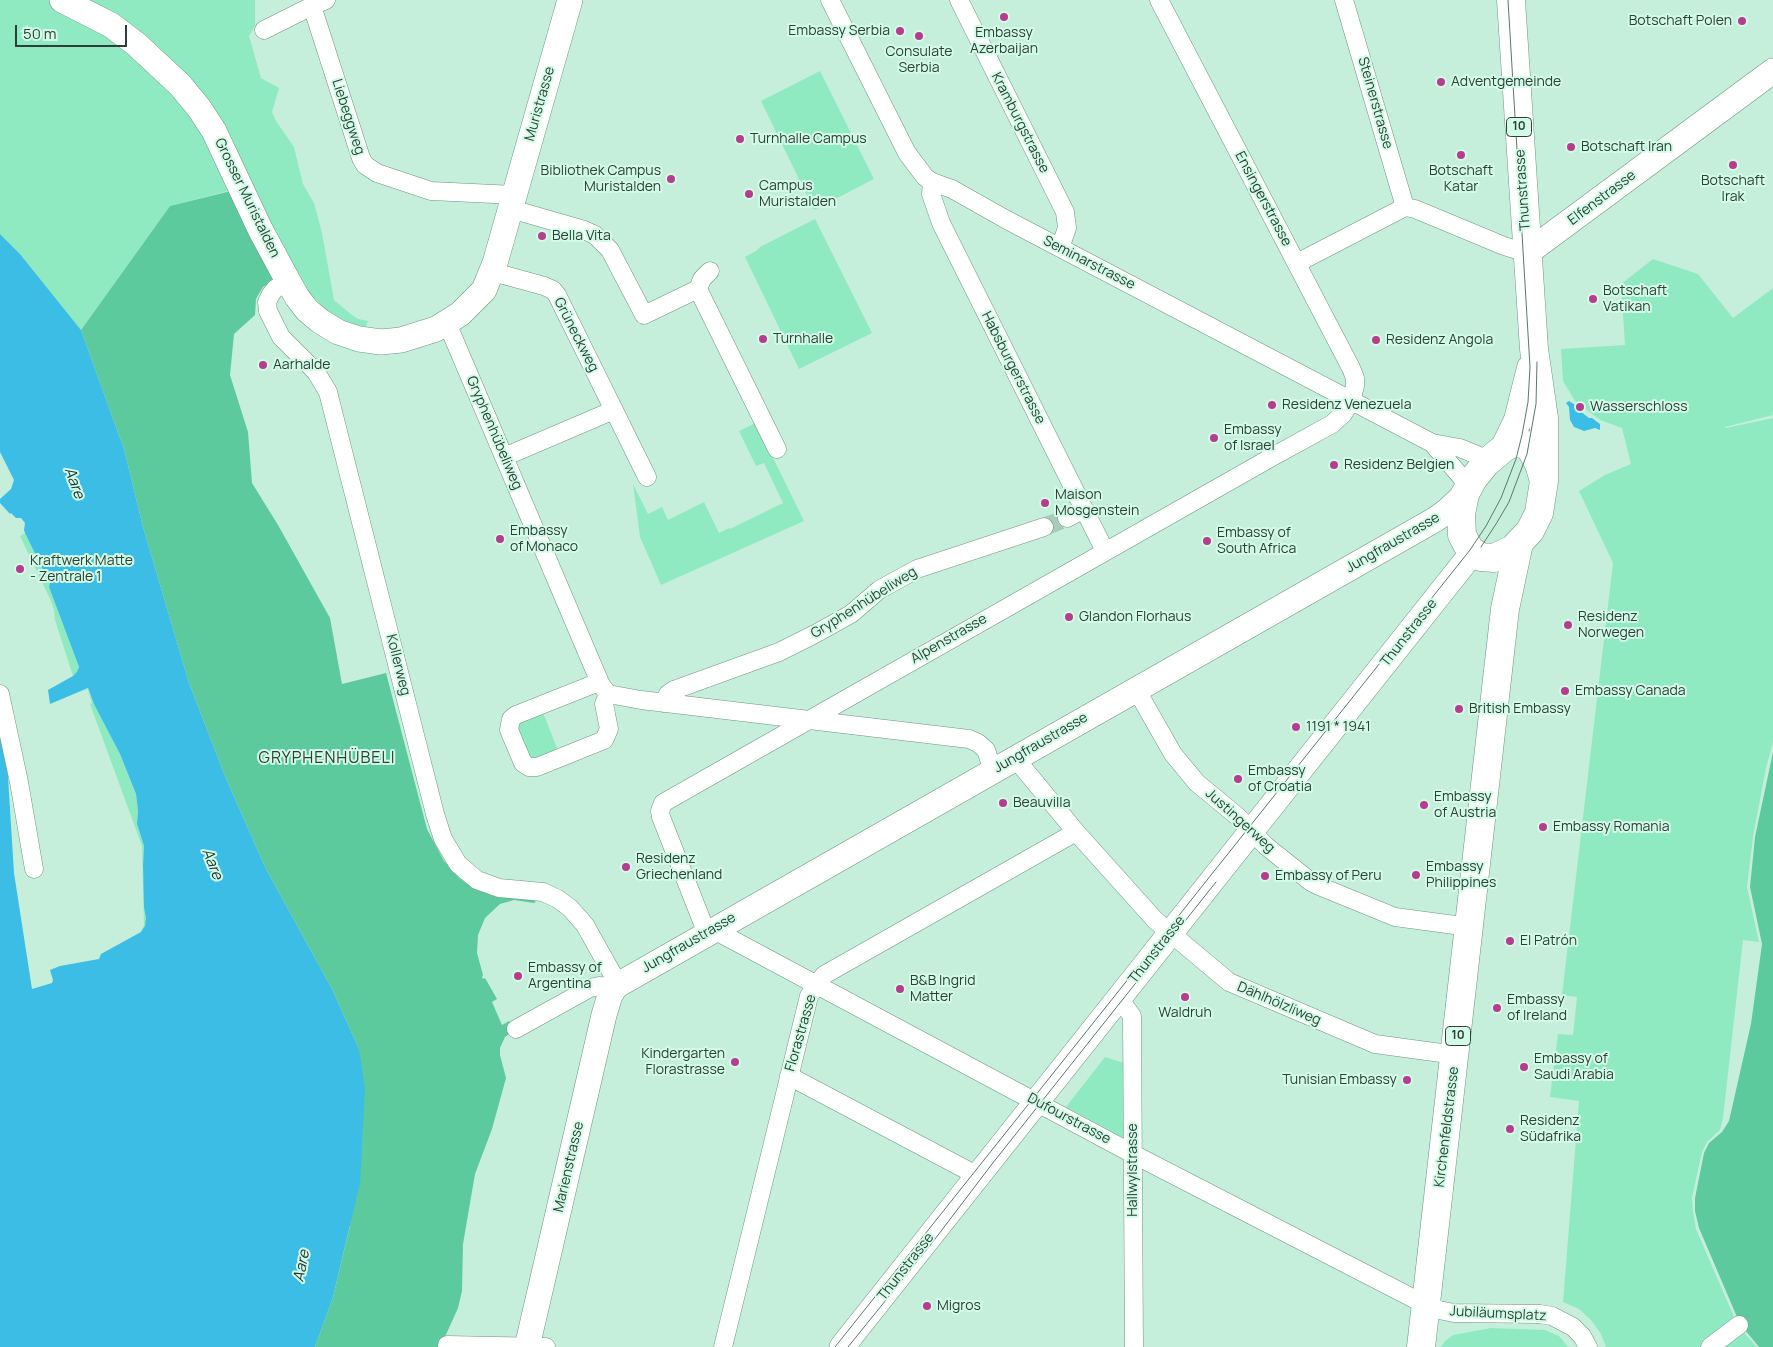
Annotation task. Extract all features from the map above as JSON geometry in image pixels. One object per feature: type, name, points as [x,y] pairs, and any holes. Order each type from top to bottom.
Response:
[{"type":"main road","name":"Thunstrasse","points":[[1511,0],[1534,350],[1544,418],[1544,481]]},
{"type":"main road","name":"Thunstrasse","points":[[1497,454],[1518,420],[1530,376],[1534,350]]},
{"type":"main road","points":[[1516,442],[1529,446],[1538,460],[1544,481],[1542,499],[1535,523],[1519,543],[1507,553],[1483,555],[1466,545],[1462,535],[1461,514],[1467,490],[1476,475],[1497,454],[1516,442]]},
{"type":"main road","name":"Kirchenfeldstrasse","points":[[1421,1347],[1456,1055],[1505,609],[1519,543]]},
{"type":"main road","name":"Kirchenfeldstrasse","points":[[1483,555],[1505,609]]},
{"type":"street","name":"Grosser Muristalden","points":[[62,0],[112,25],[136,44],[180,85],[199,108],[214,131],[260,229],[297,297],[307,310],[320,321],[338,332],[359,339],[380,342],[401,340],[447,323]]},
{"type":"street","name":"Muristrasse","points":[[447,323],[476,299],[484,290],[493,272],[570,0]]},
{"type":"street","name":"Seminarstrasse","points":[[830,0],[879,99],[914,164],[932,182],[952,189],[1007,220],[1432,443],[1497,454]]},
{"type":"street","name":"Kramburgstrasse","points":[[959,0],[1065,212],[1067,228],[1060,248]]},
{"type":"street","name":"Ensingerstrasse","points":[[1159,0],[1354,375],[1355,386],[1351,401]]},
{"type":"street","name":"Steinerstrasse","points":[[1344,0],[1405,207]]},
{"type":"street","name":"Liebeggweg","points":[[264,30],[319,3],[361,158],[368,168],[431,192],[513,202]]},
{"type":"street","name":"Elfenstrasse","points":[[1527,253],[1773,71]]},
{"type":"street","name":"Habsburgerstrasse","points":[[932,182],[931,194],[941,223],[1105,551]]},
{"type":"street","points":[[513,202],[595,235],[610,250],[644,315],[698,288],[710,270]]},
{"type":"street","points":[[1297,263],[1405,207],[1416,209],[1527,253]]},
{"type":"street","name":"Grüneckweg","points":[[493,272],[544,286],[553,290],[557,295],[647,477]]},
{"type":"street","name":"Kollerweg","points":[[288,281],[275,289],[271,294],[267,302],[268,311],[281,337],[316,372],[328,392],[435,814],[443,839],[458,864],[481,882],[499,888],[543,892],[558,899],[570,908],[585,925],[616,986]]},
{"type":"street","points":[[698,288],[777,449]]},
{"type":"street","name":"Gryphenhübeliweg","points":[[447,323],[604,688],[604,704],[609,732],[604,740],[537,767],[529,768],[523,763],[509,730],[511,719],[516,715],[604,688]]},
{"type":"street","name":"Alpenstrasse","points":[[710,932],[661,817],[661,808],[666,801],[1304,438],[1332,424],[1343,414],[1351,401]]},
{"type":"street","points":[[504,457],[614,410]]},
{"type":"street","name":"Seminarstrasse","points":[[1432,443],[1467,490]]},
{"type":"street","name":"Jungfraustrasse","points":[[616,986],[1436,519],[1447,511],[1467,490]]},
{"type":"street","points":[[1067,518],[1084,509]]},
{"type":"street","name":"Gryphenhübeliweg","points":[[664,703],[668,694],[674,690],[779,652],[815,634],[851,614],[879,590],[917,569],[1044,527]]},
{"type":"street","name":"Thunstrasse","points":[[842,1347],[1251,831],[1483,555]]},
{"type":"street","points":[[604,688],[664,703],[969,739],[978,743],[986,750],[993,771]]},
{"type":"street","name":"Justingerweg","points":[[1136,689],[1175,757],[1200,786],[1266,846],[1319,886],[1395,917],[1470,927]]},
{"type":"street","points":[[0,694],[34,869]]},
{"type":"street","name":"Dählhölzliweg","points":[[1016,758],[1076,832],[1155,920],[1229,982],[1381,1046],[1456,1055]]},
{"type":"street","name":"Florastrasse","points":[[723,1347],[809,996],[817,984],[824,975],[1076,832]]},
{"type":"street","name":"Dufourstrasse","points":[[710,932],[817,984],[1133,1154],[1426,1305]]},
{"type":"street","points":[[516,1029],[590,988],[616,986]]},
{"type":"street","name":"Marienstrasse","points":[[527,1347],[606,1008],[616,986]]},
{"type":"street","name":"Hallwylstrasse","points":[[1119,998],[1132,1016],[1134,1347]]},
{"type":"street","points":[[789,1076],[978,1176]]},
{"type":"street","name":"Jubiläumsplatz","points":[[1426,1305],[1454,1313],[1540,1314],[1552,1316],[1573,1327],[1582,1336],[1588,1347]]},
{"type":"street","points":[[1710,1347],[1739,1325]]},
{"type":"street","points":[[447,1345],[546,1347]]},
{"type":"green space","points":[[0,0],[255,0],[255,26],[249,36],[261,78],[279,88],[272,112],[294,147],[303,184],[314,203],[322,233],[334,300],[358,319],[368,321],[366,327],[344,321],[327,311],[307,290],[295,267],[285,273],[243,187],[170,206],[81,330],[20,254],[0,234]]},
{"type":"green space","points":[[820,71],[874,179],[814,210],[761,101]]},
{"type":"green space","points":[[243,188],[284,273],[263,287],[256,299],[255,315],[234,334],[230,375],[248,432],[252,483],[278,525],[330,618],[342,684],[386,673],[427,829],[444,861],[459,878],[477,890],[498,897],[531,899],[536,902],[514,900],[500,904],[485,918],[478,935],[477,953],[482,977],[483,979],[485,978],[497,999],[492,1002],[502,1025],[509,1021],[514,1030],[505,1037],[500,1048],[506,1078],[492,1129],[475,1174],[463,1244],[462,1291],[458,1308],[444,1339],[443,1347],[315,1347],[333,1297],[350,1226],[359,1049],[332,989],[265,867],[225,776],[189,683],[143,527],[124,449],[81,330],[170,206]]},
{"type":"green space","points":[[815,219],[872,333],[799,369],[745,257],[760,247]]},
{"type":"green space","points":[[1653,259],[1698,274],[1733,318],[1773,288],[1773,415],[1725,427],[1773,418],[1773,742],[1753,837],[1747,887],[1759,942],[1743,940],[1723,1118],[1720,1130],[1707,1142],[1702,1152],[1692,1198],[1696,1229],[1738,1326],[1757,1347],[1606,1347],[1601,1334],[1591,1320],[1579,1309],[1563,1302],[1579,1101],[1550,1097],[1558,1034],[1573,1035],[1577,997],[1562,995],[1613,563],[1579,491],[1605,475],[1631,464],[1622,428],[1600,420],[1575,401],[1563,381],[1561,349],[1625,345],[1621,284]]},
{"type":"green space","points":[[756,423],[804,521],[661,585],[640,537],[633,484],[648,514],[662,507],[668,520],[704,502],[719,533],[783,503],[764,463],[756,466],[739,431]]},
{"type":"green space","points":[[25,533],[47,577],[50,576],[49,587],[79,667],[77,673],[73,676],[55,620],[51,601],[20,536]]},
{"type":"green space","points":[[87,688],[120,754],[136,794],[137,824],[144,846],[146,922],[144,930],[140,933],[144,925],[142,846],[90,704],[92,703]]},
{"type":"green space","points":[[542,710],[559,753],[532,763],[515,722]]},
{"type":"green space","points":[[1773,752],[1773,1347],[1759,1347],[1740,1324],[1699,1228],[1695,1211],[1695,1198],[1704,1153],[1709,1143],[1722,1132],[1729,1121],[1751,1024],[1762,944],[1750,887],[1755,837]]},
{"type":"green space","points":[[1105,1057],[1124,1063],[1125,1134],[1122,1137],[1066,1107]]},
{"type":"green space","points":[[1491,1328],[1545,1330],[1559,1336],[1568,1347],[1441,1347],[1453,1335]]},
{"type":"water","name":"Aare","points":[[0,234],[20,254],[81,330],[124,449],[143,527],[189,683],[225,776],[265,867],[332,989],[359,1049],[365,1089],[360,1183],[333,1297],[315,1347],[0,1347],[0,718],[7,761],[14,873],[32,989],[52,983],[50,970],[60,966],[99,959],[101,954],[141,932],[145,926],[146,918],[144,907],[144,846],[137,824],[136,794],[120,754],[94,704],[88,688],[50,704],[48,690],[73,676],[79,667],[49,587],[51,579],[50,577],[47,578],[25,533],[25,523],[21,518],[16,518],[10,514],[0,503],[0,499],[11,489],[14,480],[0,452]]},
{"type":"water","points":[[1569,401],[1580,408],[1580,411],[1589,418],[1600,424],[1600,430],[1595,428],[1584,431],[1574,427],[1570,420],[1569,407],[1566,403]]},
{"type":"tunnel","points":[[1044,527],[1067,518]]},
{"type":"tram line","points":[[835,1347],[1470,550],[1501,498],[1516,459],[1522,435],[1528,402],[1530,367],[1508,0]]},
{"type":"tram line","points":[[1481,547],[1509,502],[1527,454],[1536,404],[1537,362]]},
{"type":"tram line","points":[[848,1347],[1216,882]]},
{"type":"place","name":"Embassy Azerbaijan","points":[[1004,17]]},
{"type":"place","name":"Botschaft Polen","points":[[1742,21]]},
{"type":"place","name":"Embassy Serbia","points":[[900,31]]},
{"type":"place","name":"Consulate Serbia","points":[[919,36]]},
{"type":"place","name":"Adventgemeinde","points":[[1441,82]]},
{"type":"place","name":"Turnhalle Campus","points":[[740,139]]},
{"type":"place","name":"Botschaft Iran","points":[[1571,147]]},
{"type":"place","name":"Botschaft Katar","points":[[1461,155]]},
{"type":"place","name":"Botschaft Irak","points":[[1733,165]]},
{"type":"place","name":"Bibliothek Campus Muristalden","points":[[671,179]]},
{"type":"place","name":"Campus Muristalden","points":[[749,194]]},
{"type":"place","name":"Bella Vita","points":[[542,236]]},
{"type":"place","name":"Botschaft Vatikan","points":[[1593,299]]},
{"type":"place","name":"Turnhalle","points":[[763,339]]},
{"type":"place","name":"Residenz Angola","points":[[1376,340]]},
{"type":"place","name":"Aarhalde","points":[[263,365]]},
{"type":"place","name":"Residenz Venezuela","points":[[1272,405]]},
{"type":"place","name":"Wasserschloss","points":[[1580,407]]},
{"type":"place","name":"Embassy of Israel","points":[[1214,438]]},
{"type":"place","name":"Residenz Belgien","points":[[1334,465]]},
{"type":"place","name":"Maison Mosgenstein","points":[[1045,503]]},
{"type":"place","name":"Embassy of Monaco","points":[[500,539]]},
{"type":"place","name":"Embassy of South Africa","points":[[1207,541]]},
{"type":"place","name":"Kraftwerk Matte - Zentrale 1","points":[[20,569]]},
{"type":"place","name":"Glandon Florhaus","points":[[1069,617]]},
{"type":"place","name":"Residenz Norwegen","points":[[1568,625]]},
{"type":"place","name":"Embassy Canada","points":[[1565,691]]},
{"type":"place","name":"British Embassy","points":[[1459,709]]},
{"type":"place","name":"1191 * 1941","points":[[1296,727]]},
{"type":"place","name":"Embassy of Croatia","points":[[1238,779]]},
{"type":"place","name":"Beauvilla","points":[[1003,803]]},
{"type":"place","name":"Embassy of Austria","points":[[1424,805]]},
{"type":"place","name":"Embassy Romania","points":[[1543,827]]},
{"type":"place","name":"Residenz Griechenland","points":[[626,867]]},
{"type":"place","name":"Embassy Philippines","points":[[1416,875]]},
{"type":"place","name":"Embassy of Peru","points":[[1265,876]]},
{"type":"place","name":"El Patrón","points":[[1510,941]]},
{"type":"place","name":"Embassy of Argentina","points":[[518,976]]},
{"type":"place","name":"B&B Ingrid Matter","points":[[900,989]]},
{"type":"place","name":"Waldruh","points":[[1185,997]]},
{"type":"place","name":"Embassy of Ireland","points":[[1497,1008]]},
{"type":"place","name":"Kindergarten Florastrasse","points":[[735,1062]]},
{"type":"place","name":"Embassy of Saudi Arabia","points":[[1524,1067]]},
{"type":"place","name":"Tunisian Embassy","points":[[1407,1080]]},
{"type":"place","name":"Residenz Südafrika","points":[[1510,1129]]},
{"type":"place","name":"Migros","points":[[927,1306]]},
{"type":"district","name":"GRYPHENHÜBELI","points":[[327,759]]}]
